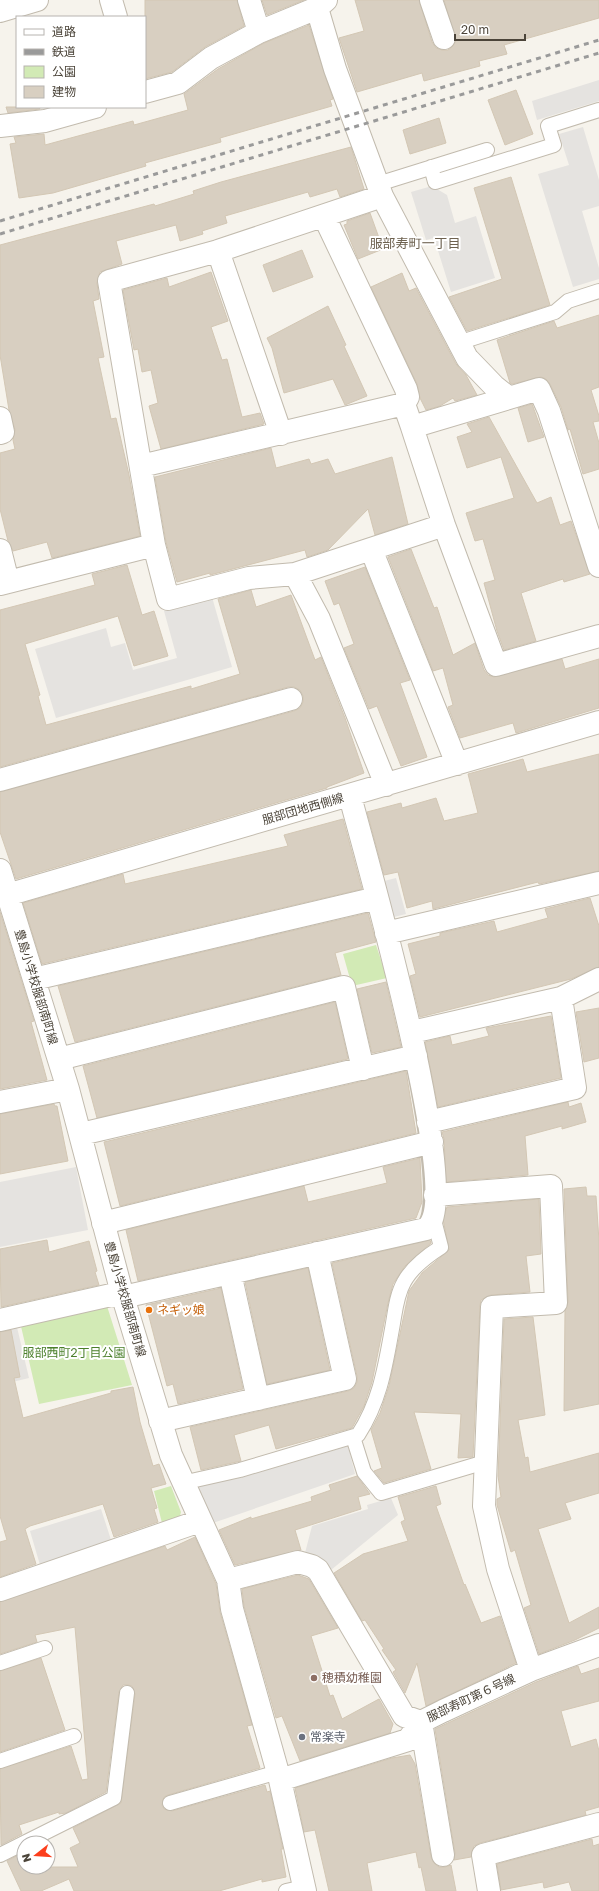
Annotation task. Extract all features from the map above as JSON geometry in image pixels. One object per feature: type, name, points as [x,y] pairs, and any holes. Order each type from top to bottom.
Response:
[{"type":"street","points":[[0,11],[37,0]]},
{"type":"street","points":[[111,0],[116,16]]},
{"type":"street","points":[[249,0],[259,32]]},
{"type":"street","points":[[431,0],[444,38]]},
{"type":"street","points":[[146,92],[178,83],[211,58],[259,32],[321,4],[335,69],[380,190],[467,358],[494,386],[509,398]]},
{"type":"street","points":[[0,126],[45,121],[91,108]]},
{"type":"street","points":[[380,190],[324,216],[218,251],[109,281],[154,545],[168,599],[249,578],[295,574],[444,526]]},
{"type":"street","points":[[141,466],[404,404],[408,397],[406,389],[324,216]]},
{"type":"street","points":[[218,251],[281,434]]},
{"type":"street","points":[[412,427],[539,389],[551,419],[599,566]]},
{"type":"street","points":[[404,404],[444,526],[496,665],[599,636]]},
{"type":"street","points":[[0,418],[3,432],[0,433]]},
{"type":"street","points":[[0,550],[4,583],[154,545]]},
{"type":"street","points":[[371,549],[457,764]]},
{"type":"street","points":[[295,574],[319,619],[386,785]]},
{"type":"street","points":[[0,780],[291,698]]},
{"type":"street","name":"服部団地西側線","points":[[4,895],[350,796],[599,722]]},
{"type":"street","points":[[0,1320],[111,1295],[123,1297],[426,1229],[430,1226],[433,1216],[435,1169],[412,1032],[350,796]]},
{"type":"street","name":"豊島小学校服部南町線","points":[[0,870],[4,895],[34,979],[68,1088],[123,1297],[171,1456],[182,1483],[228,1580],[232,1609],[279,1776],[298,1890]]},
{"type":"street","points":[[386,933],[599,883]]},
{"type":"street","points":[[34,979],[377,898]]},
{"type":"street","points":[[412,1032],[561,998],[599,979]]},
{"type":"street","points":[[59,1058],[344,987],[363,1068]]},
{"type":"street","points":[[103,1223],[430,1132],[575,1088],[561,998]]},
{"type":"street","points":[[80,1134],[416,1056]]},
{"type":"street","points":[[0,1102],[68,1088]]},
{"type":"street","points":[[434,1195],[551,1186],[556,1303],[492,1307],[485,1462],[484,1506],[487,1520],[498,1569],[531,1670]]},
{"type":"street","points":[[160,1421],[345,1379],[317,1253]]},
{"type":"street","points":[[230,1273],[258,1399]]},
{"type":"street","points":[[0,1590],[200,1521]]},
{"type":"street","points":[[228,1580],[298,1562],[312,1566],[322,1576],[404,1716],[421,1722],[443,1855]]},
{"type":"street","name":"服部寿町第６号線","points":[[279,1776],[408,1740],[421,1722],[531,1670],[599,1645]]},
{"type":"street","points":[[489,1891],[483,1855],[599,1824]]},
{"type":"lane","points":[[431,167],[435,182],[554,145],[548,126],[599,110]]},
{"type":"lane","points":[[380,190],[431,167],[487,150]]},
{"type":"lane","points":[[458,342],[555,312],[568,300],[599,291]]},
{"type":"lane","points":[[182,1483],[240,1470],[358,1435],[366,1423],[379,1395],[395,1310],[404,1282],[420,1262],[441,1247],[433,1216]]},
{"type":"lane","points":[[353,1437],[364,1472],[381,1493],[485,1462]]},
{"type":"lane","points":[[0,1663],[44,1648]]},
{"type":"lane","points":[[40,1835],[114,1798],[127,1693]]},
{"type":"lane","points":[[0,1761],[74,1736]]},
{"type":"lane","points":[[170,1803],[279,1776]]},
{"type":"lane","points":[[0,1855],[16,1847]]},
{"type":"green space","points":[[376,945],[387,978],[352,986],[343,954]]},
{"type":"green space","name":"服部西町2丁目公園","points":[[107,1306],[132,1385],[39,1404],[20,1322]]},
{"type":"green space","points":[[171,1486],[181,1512],[180,1516],[162,1523],[154,1491]]},
{"type":"shaded area","points":[[599,80],[599,101],[537,120],[532,101]]},
{"type":"shaded area","points":[[583,127],[599,180],[599,206],[582,211],[599,268],[599,279],[573,287],[538,174],[569,165],[559,134]]},
{"type":"shaded area","points":[[432,186],[447,195],[455,223],[476,216],[495,278],[451,292],[434,238],[426,240],[411,192]]},
{"type":"shaded area","points":[[212,597],[232,667],[56,718],[35,649],[106,628],[111,647],[125,643],[133,670],[177,658],[164,611]]},
{"type":"shaded area","points":[[396,878],[406,914],[390,918],[380,882]]},
{"type":"shaded area","points":[[76,1167],[88,1230],[0,1247],[0,1182]]},
{"type":"shaded area","points":[[16,1323],[29,1378],[0,1385],[0,1327]]},
{"type":"shaded area","points":[[348,1446],[355,1474],[210,1524],[192,1487],[243,1477]]},
{"type":"shaded area","points":[[391,1498],[398,1515],[331,1570],[323,1562],[305,1553],[312,1526],[368,1509],[367,1505]]},
{"type":"shaded area","points":[[101,1509],[112,1543],[40,1565],[30,1531]]},
{"type":"building","points":[[145,0],[237,0],[244,26],[205,47],[172,72],[146,79]]},
{"type":"building","points":[[262,0],[304,0],[267,15]]},
{"type":"building","points":[[355,0],[419,0],[432,42],[436,48],[442,50],[448,50],[453,46],[456,40],[444,0],[599,0],[599,18],[504,45],[507,54],[479,61],[480,66],[424,81],[422,73],[357,92],[339,38],[364,31]]},
{"type":"building","points":[[309,25],[333,99],[330,100],[332,106],[220,138],[221,142],[145,163],[146,166],[53,193],[19,198],[10,144],[16,143],[14,137],[44,134],[45,145],[133,121],[134,125],[188,110],[184,94],[218,69],[264,43]]},
{"type":"building","points":[[516,90],[533,134],[505,145],[488,100]]},
{"type":"building","points":[[6,107],[40,109],[8,113]]},
{"type":"building","points":[[439,118],[446,143],[410,154],[403,130]]},
{"type":"building","points":[[351,147],[364,189],[340,197],[337,189],[310,197],[308,192],[225,216],[227,223],[202,231],[203,234],[180,241],[176,225],[116,241],[122,264],[100,272],[97,283],[99,299],[93,301],[104,357],[98,358],[111,419],[116,418],[129,475],[140,536],[52,558],[47,542],[13,551],[8,541],[0,509],[0,453],[15,449],[13,440],[15,430],[9,410],[0,355],[0,245],[154,204],[155,206],[194,194],[193,191],[221,182]]},
{"type":"building","points":[[511,177],[550,305],[467,331],[449,297],[502,279],[474,188]]},
{"type":"building","points":[[370,213],[383,249],[358,259],[344,225],[347,224],[347,221]]},
{"type":"building","points":[[302,250],[313,277],[273,292],[263,265]]},
{"type":"building","points":[[211,272],[228,321],[211,327],[222,360],[227,359],[242,417],[260,413],[264,424],[161,449],[149,406],[158,403],[151,370],[142,372],[138,349],[134,350],[123,290],[167,278],[169,287]]},
{"type":"building","points":[[402,273],[409,291],[416,288],[456,364],[466,375],[477,395],[455,401],[453,398],[440,406],[426,410],[420,398],[417,384],[371,287]]},
{"type":"building","points":[[328,306],[346,345],[344,346],[367,396],[345,405],[333,379],[284,393],[272,348],[267,338]]},
{"type":"building","points":[[599,315],[599,387],[591,390],[599,416],[599,421],[593,422],[599,443],[599,469],[583,474],[570,429],[568,430],[561,407],[550,384],[546,379],[541,377],[512,384],[510,383],[497,340],[554,321],[557,328]]},
{"type":"building","points":[[532,404],[544,437],[528,442],[518,408]]},
{"type":"building","points":[[489,417],[537,503],[551,497],[560,525],[571,521],[590,574],[564,582],[563,579],[521,593],[536,641],[504,650],[497,631],[484,583],[495,580],[483,539],[475,541],[466,513],[514,498],[501,457],[467,468],[457,437],[472,432],[467,424]]},
{"type":"building","points":[[271,448],[276,468],[309,459],[311,464],[328,459],[335,474],[392,457],[408,524],[375,535],[368,509],[328,550],[307,557],[305,550],[210,575],[210,573],[177,582],[166,542],[155,477]]},
{"type":"building","points":[[411,549],[434,608],[437,607],[453,655],[475,643],[484,670],[488,675],[494,677],[562,659],[565,669],[599,659],[599,708],[516,733],[513,723],[460,738],[448,707],[453,705],[443,668],[433,671],[388,557]]},
{"type":"building","points":[[127,565],[142,615],[154,611],[168,656],[134,666],[118,616],[25,644],[40,695],[38,696],[46,725],[191,686],[191,689],[240,674],[218,599],[251,590],[256,607],[291,595],[315,660],[321,657],[345,718],[364,773],[327,788],[16,879],[0,832],[0,792],[294,711],[300,708],[303,702],[303,696],[300,690],[294,687],[288,687],[0,767],[0,610],[95,585],[92,574]]},
{"type":"building","points":[[365,567],[410,680],[400,683],[427,757],[401,766],[377,706],[369,709],[344,648],[354,644],[339,603],[334,605],[325,581]]},
{"type":"building","points":[[599,754],[599,871],[539,884],[538,882],[433,909],[432,901],[407,908],[398,872],[384,875],[367,812],[401,803],[402,808],[436,798],[444,821],[478,813],[468,774],[523,759],[527,772]]},
{"type":"building","points":[[343,819],[362,889],[42,964],[23,903],[123,874],[125,884],[288,846],[284,835]]},
{"type":"building","points":[[590,898],[599,926],[599,967],[571,979],[420,1017],[410,976],[416,974],[408,944],[440,936],[440,933],[494,921],[497,932],[548,918],[545,909]]},
{"type":"building","points":[[0,912],[34,1021],[31,1022],[47,1080],[0,1089]]},
{"type":"building","points":[[368,913],[376,942],[335,953],[341,975],[75,1042],[58,986]]},
{"type":"building","points":[[386,982],[401,1047],[372,1053],[357,989]]},
{"type":"building","points":[[335,1002],[348,1059],[97,1118],[83,1066]]},
{"type":"building","points":[[599,1008],[599,1058],[584,1062],[576,1012]]},
{"type":"building","points":[[551,1016],[561,1078],[438,1107],[425,1042],[450,1036],[452,1045],[489,1036],[486,1028]]},
{"type":"building","points":[[406,1071],[416,1133],[120,1206],[104,1142]]},
{"type":"building","points":[[568,1102],[569,1107],[581,1103],[586,1122],[562,1129],[562,1126],[525,1136],[528,1175],[446,1182],[444,1139],[442,1132]]},
{"type":"building","points":[[54,1104],[57,1106],[68,1161],[0,1174],[0,1114]]},
{"type":"building","points":[[420,1158],[422,1202],[416,1218],[138,1281],[126,1230],[304,1186],[308,1202],[387,1183],[383,1167]]},
{"type":"building","points":[[586,1187],[587,1196],[596,1196],[599,1241],[599,1404],[564,1411],[565,1311],[568,1302],[564,1189]]},
{"type":"building","points":[[539,1199],[541,1254],[526,1256],[530,1292],[491,1295],[481,1300],[473,1457],[458,1458],[461,1414],[414,1412],[431,1469],[384,1483],[374,1471],[382,1468],[371,1430],[380,1413],[389,1386],[409,1291],[422,1273],[449,1250],[443,1219],[447,1207]]},
{"type":"building","points":[[47,1240],[49,1252],[89,1241],[99,1285],[1,1307],[0,1249]]},
{"type":"building","points":[[430,1240],[431,1243],[405,1266],[393,1284],[372,1382],[364,1406],[352,1428],[276,1449],[269,1425],[234,1435],[241,1461],[201,1470],[190,1427],[348,1391],[354,1388],[357,1382],[357,1376],[332,1263]]},
{"type":"building","points":[[308,1268],[330,1370],[267,1384],[245,1282]]},
{"type":"building","points":[[221,1288],[243,1389],[178,1404],[173,1384],[167,1386],[146,1305]]},
{"type":"building","points":[[533,1317],[545,1415],[518,1420],[525,1458],[528,1457],[530,1472],[599,1453],[599,1493],[565,1503],[571,1519],[538,1529],[569,1623],[599,1607],[599,1628],[575,1640],[539,1654],[524,1608],[531,1605],[515,1550],[511,1552],[497,1505],[497,1499],[501,1497],[498,1476],[504,1319]]},
{"type":"building","points":[[11,1330],[20,1377],[14,1378],[23,1418],[111,1393],[111,1391],[133,1387],[140,1422],[153,1466],[159,1464],[166,1484],[151,1488],[157,1508],[154,1509],[158,1522],[114,1537],[103,1504],[30,1526],[25,1529],[36,1564],[0,1577],[0,1542],[7,1540],[0,1516],[0,1332]]},
{"type":"building","points":[[357,1476],[370,1494],[358,1497],[361,1509],[295,1530],[301,1550],[235,1565],[219,1530],[251,1517],[251,1519],[312,1501],[311,1497],[331,1490],[329,1485]]},
{"type":"building","points":[[436,1486],[441,1504],[436,1506],[464,1585],[465,1584],[481,1623],[500,1616],[516,1663],[426,1706],[417,1663],[405,1693],[393,1672],[396,1670],[382,1650],[384,1649],[365,1620],[362,1621],[334,1573],[363,1554],[408,1541],[401,1522],[405,1520],[398,1497]]},
{"type":"building","points":[[195,1537],[216,1584],[220,1612],[252,1725],[247,1726],[260,1768],[168,1795],[164,1797],[162,1805],[164,1809],[172,1811],[265,1785],[267,1792],[270,1791],[283,1849],[281,1849],[286,1877],[262,1882],[262,1879],[219,1891],[74,1891],[69,1879],[41,1891],[21,1891],[7,1861],[16,1856],[16,1875],[56,1875],[56,1867],[78,1867],[70,1848],[80,1843],[73,1828],[121,1803],[135,1694],[132,1686],[128,1685],[123,1685],[119,1692],[106,1792],[66,1813],[59,1814],[59,1812],[19,1825],[22,1834],[16,1835],[16,1837],[1,1845],[0,1769],[71,1746],[82,1780],[88,1779],[75,1627],[35,1635],[37,1642],[0,1654],[0,1602],[165,1546],[167,1550]]},
{"type":"building","points":[[298,1575],[309,1579],[338,1628],[311,1636],[330,1696],[333,1695],[342,1719],[379,1699],[393,1724],[390,1733],[300,1761],[282,1716],[276,1718],[244,1606],[242,1589]]},
{"type":"building","points":[[41,1658],[65,1730],[0,1752],[0,1671]]},
{"type":"building","points":[[578,1666],[581,1674],[599,1668],[599,1701],[561,1711],[571,1747],[596,1739],[599,1751],[599,1807],[585,1811],[586,1815],[480,1843],[474,1846],[471,1857],[454,1860],[455,1853],[435,1729],[536,1682]]},
{"type":"building","points":[[410,1755],[415,1764],[431,1857],[434,1863],[439,1867],[451,1865],[456,1891],[426,1891],[416,1852],[367,1863],[372,1891],[329,1891],[315,1830],[304,1832],[295,1788],[392,1758]]},
{"type":"building","points":[[592,1839],[593,1846],[599,1844],[599,1891],[572,1891],[569,1882],[544,1888],[543,1882],[501,1890],[497,1864]]},
{"type":"railway","points":[[0,221],[599,40]]},
{"type":"railway","points":[[0,234],[599,53]]},
{"type":"place","name":"ネギッ娘","points":[[149,1310]]},
{"type":"place","name":"穂積幼稚園","points":[[314,1678]]},
{"type":"place","name":"常楽寺","points":[[302,1737]]},
{"type":"district","name":"服部寿町一丁目","points":[[415,243]]}]
